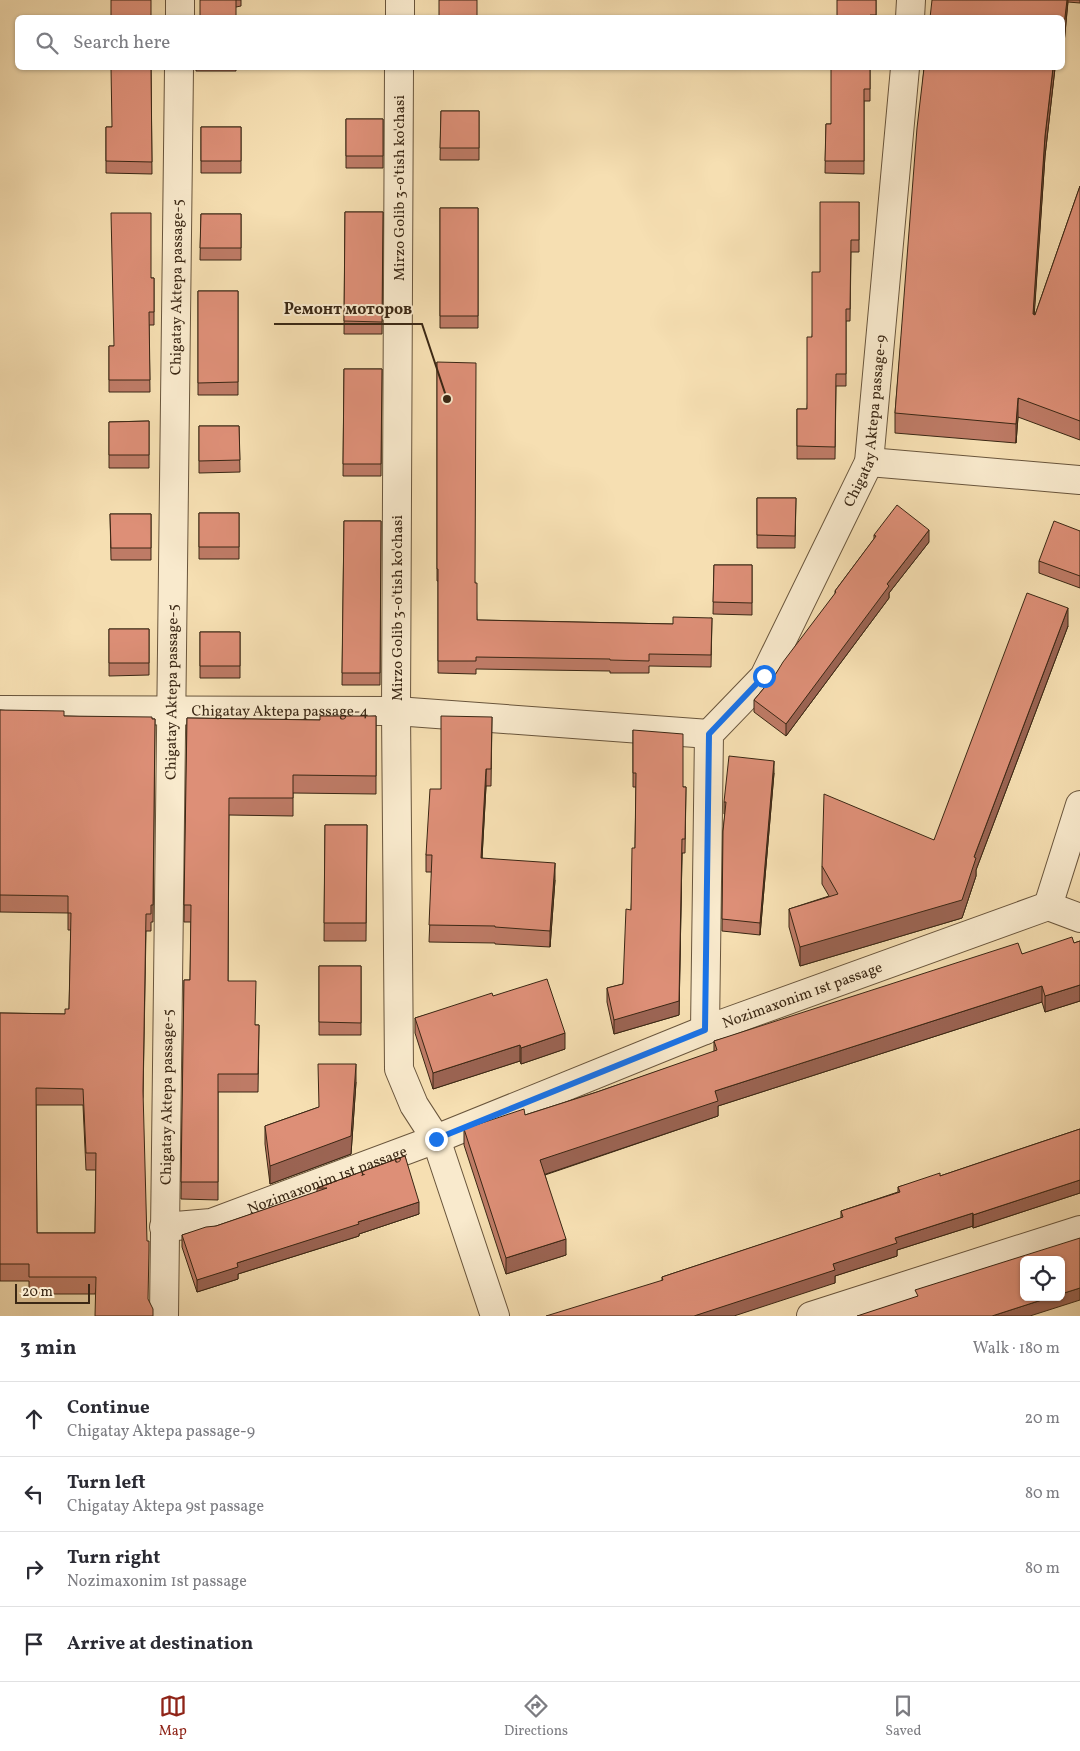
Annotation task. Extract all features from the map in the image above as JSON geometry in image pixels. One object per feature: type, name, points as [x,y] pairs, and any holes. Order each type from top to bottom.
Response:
[{"type":"street","points":[[180,0],[180,15]]},
{"type":"street","points":[[400,0],[400,15]]},
{"type":"street","points":[[910,15],[911,0]]},
{"type":"street","name":"Chigatay Aktepa passage-5","points":[[164,1316],[179,70]]},
{"type":"street","name":"Mirzo Golib 3-o'tish ko'chasi","points":[[399,70],[396,711],[399,1069],[414,1105],[436,1139],[495,1316]]},
{"type":"street","name":"Chigatay Aktepa passage-9","points":[[709,734],[764,676],[869,462],[905,70]]},
{"type":"street","points":[[869,462],[1080,480]]},
{"type":"street","name":"Chigatay Aktepa passage-4","points":[[0,710],[396,711],[709,734]]},
{"type":"street","points":[[705,1030],[709,734]]},
{"type":"street","points":[[1080,805],[1048,906],[1080,918]]},
{"type":"street","name":"Nozimaxonim 1st passage","points":[[164,1228],[212,1223],[436,1139],[705,1030],[1048,906]]},
{"type":"street","points":[[811,1316],[1080,1230]]},
{"type":"building","points":[[111,0],[151,0],[151,15],[111,15]]},
{"type":"building","points":[[200,0],[236,0],[236,15],[200,15]]},
{"type":"building","points":[[439,0],[477,0],[477,15],[439,15]]},
{"type":"building","points":[[837,0],[876,0],[876,15],[837,15]]},
{"type":"building","points":[[932,0],[1067,0],[1065,17],[1065,15],[930,15]]},
{"type":"building","points":[[111,70],[151,70],[152,162],[106,161],[106,127],[112,127]]},
{"type":"building","points":[[831,70],[870,70],[870,89],[864,89],[864,161],[825,161],[826,124],[831,124]]},
{"type":"building","points":[[924,70],[1053,70],[1045,136],[1033,314],[1035,315],[1080,186],[1080,421],[1018,398],[1016,424],[895,413],[917,128]]},
{"type":"building","points":[[441,111],[479,111],[479,148],[440,148]]},
{"type":"building","points":[[346,119],[383,119],[383,156],[346,156]]},
{"type":"building","points":[[201,127],[241,127],[241,161],[201,161]]},
{"type":"building","points":[[820,202],[859,202],[859,240],[851,240],[850,309],[846,309],[846,374],[836,374],[835,447],[797,446],[797,409],[807,409],[807,337],[812,337],[812,272],[820,272]]},
{"type":"building","points":[[440,208],[478,208],[478,316],[440,316]]},
{"type":"building","points":[[345,212],[383,212],[382,322],[344,321]]},
{"type":"building","points":[[111,213],[151,213],[151,278],[154,278],[154,312],[149,312],[150,380],[109,380],[109,346],[114,346]]},
{"type":"building","points":[[201,214],[241,214],[241,248],[200,248]]},
{"type":"building","points":[[198,291],[238,291],[238,382],[198,383]]},
{"type":"building","points":[[437,362],[476,363],[475,583],[477,583],[477,620],[673,624],[673,617],[712,618],[711,655],[649,654],[649,661],[476,657],[476,661],[438,661]]},
{"type":"building","points":[[344,369],[382,369],[381,464],[343,464]]},
{"type":"building","points":[[149,421],[149,455],[109,455],[109,422]]},
{"type":"building","points":[[199,426],[239,426],[240,460],[199,461]]},
{"type":"building","points":[[757,498],[796,498],[795,536],[757,535]]},
{"type":"building","points":[[897,505],[929,530],[887,584],[889,586],[786,724],[754,700],[775,675],[836,592],[876,536],[874,535]]},
{"type":"building","points":[[199,513],[239,513],[239,547],[199,547]]},
{"type":"building","points":[[110,514],[151,514],[151,548],[111,548]]},
{"type":"building","points":[[344,521],[381,521],[380,673],[342,673]]},
{"type":"building","points":[[1054,521],[1080,531],[1080,576],[1039,561]]},
{"type":"building","points":[[714,565],[752,565],[752,603],[713,602]]},
{"type":"building","points":[[1027,593],[1068,608],[974,857],[976,858],[962,900],[800,947],[789,909],[838,894],[822,866],[824,794],[934,840]]},
{"type":"building","points":[[109,629],[149,629],[149,663],[109,663]]},
{"type":"building","points":[[200,632],[240,632],[240,666],[200,666]]},
{"type":"building","points":[[0,710],[64,711],[64,716],[152,717],[152,719],[155,719],[153,905],[151,905],[151,914],[146,914],[143,1091],[147,1241],[149,1241],[148,1299],[153,1309],[153,1316],[95,1316],[96,1277],[29,1277],[29,1264],[0,1264],[0,1013],[65,1014],[65,1009],[69,1009],[71,913],[68,913],[68,896],[0,895]],"holes":[[[36,1088],[83,1089],[86,1153],[96,1153],[95,1233],[37,1233]]]},
{"type":"building","points":[[320,716],[376,716],[376,776],[293,775],[293,798],[229,798],[228,981],[256,981],[255,1025],[259,1025],[258,1074],[218,1074],[218,1182],[181,1182],[184,980],[190,980],[191,905],[184,905],[187,718],[320,720]]},
{"type":"building","points":[[441,716],[492,717],[491,769],[486,769],[481,858],[555,863],[550,931],[495,926],[429,925],[432,855],[426,855],[430,789],[441,789]]},
{"type":"building","points":[[633,730],[683,734],[683,787],[686,787],[685,839],[682,839],[679,1001],[614,1020],[607,988],[623,984],[626,909],[631,910],[632,848],[635,848],[636,773],[633,773]]},
{"type":"building","points":[[729,756],[774,761],[760,923],[722,919],[723,831],[726,802],[724,802]]},
{"type":"building","points":[[325,825],[367,825],[366,923],[324,923]]},
{"type":"building","points":[[1072,937],[1074,943],[1080,941],[1080,985],[1045,996],[1042,986],[715,1091],[718,1101],[540,1160],[566,1239],[506,1258],[464,1129],[524,1109],[525,1115],[597,1092],[717,1050],[714,1041],[1018,943],[1022,954]]},
{"type":"building","points":[[319,966],[361,966],[361,1023],[319,1022]]},
{"type":"building","points":[[547,979],[565,1033],[521,1048],[520,1045],[433,1073],[415,1018],[492,993],[493,996]]},
{"type":"building","points":[[318,1064],[356,1064],[351,1136],[270,1166],[265,1126],[319,1107]]},
{"type":"building","points":[[1080,1129],[1080,1180],[895,1238],[897,1243],[833,1264],[835,1270],[694,1316],[546,1316],[663,1280],[662,1277],[843,1217],[841,1211],[900,1192],[898,1187],[940,1173],[940,1176]]},
{"type":"building","points":[[405,1156],[419,1202],[358,1222],[359,1224],[237,1263],[238,1267],[197,1280],[182,1235],[206,1227],[216,1226],[327,1188],[317,1188]]},
{"type":"building","points":[[1080,1238],[1080,1288],[1065,1293],[1065,1256],[1023,1256]]},
{"type":"building","points":[[1020,1257],[1020,1301],[1039,1301],[992,1316],[857,1316],[918,1296],[915,1290]]},
{"type":"place","name":"Ремонт моторов","points":[[447,399]]},
{"type":"route","points":[[436,1139],[705,1030],[709,734],[764,676]]}]
